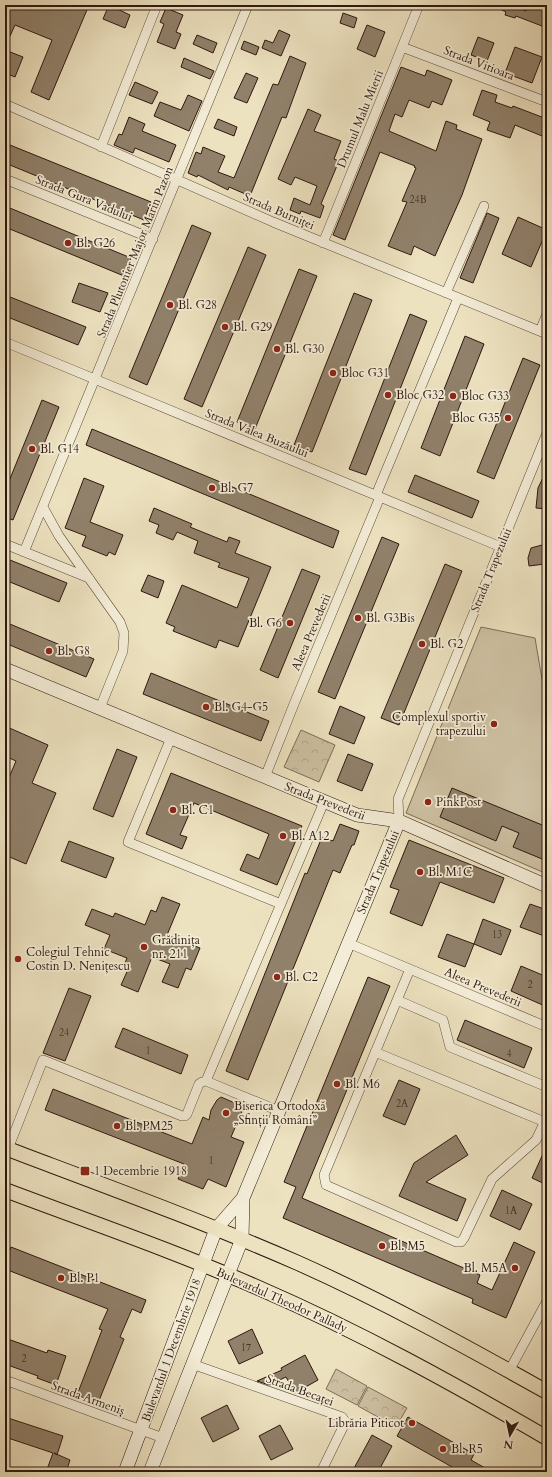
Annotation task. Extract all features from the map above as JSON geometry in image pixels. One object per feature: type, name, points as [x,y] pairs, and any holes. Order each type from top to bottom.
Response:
[{"type":"main road","points":[[6,1148],[242,1239],[298,1263],[369,1296],[439,1332],[547,1392]]},
{"type":"main road","name":"Bulevardul Theodor Pallady","points":[[5,1190],[228,1275],[286,1300],[427,1370],[547,1438]]},
{"type":"street","points":[[101,147],[157,5]]},
{"type":"street","name":"Strada Plutonier Major Marin Pazon","points":[[24,552],[248,5]]},
{"type":"street","name":"Drumul Malu Mierii","points":[[323,242],[419,5]]},
{"type":"street","name":"Strada Vitioara","points":[[402,47],[547,102]]},
{"type":"street","name":"Strada Burniței","points":[[5,104],[177,180],[543,333]]},
{"type":"street","name":"Strada Gura Vadului","points":[[5,179],[153,239]]},
{"type":"street","points":[[446,293],[484,206]]},
{"type":"street","name":"Aleea Prevederii","points":[[265,777],[458,298]]},
{"type":"street","points":[[543,333],[547,314]]},
{"type":"street","name":"Strada Valea Buzăului","points":[[5,342],[501,547]]},
{"type":"street","name":"Strada Trapezului","points":[[216,1229],[243,1198],[399,820],[398,799],[547,433]]},
{"type":"street","points":[[43,507],[59,536],[120,622],[124,633],[123,651],[100,708]]},
{"type":"street","points":[[5,544],[89,579]]},
{"type":"street","name":"Strada Prevederii","points":[[5,669],[362,817],[399,820],[547,886]]},
{"type":"street","points":[[171,738],[128,842],[281,904]]},
{"type":"street","points":[[206,1081],[324,802]]},
{"type":"street","name":"Aleea Prevederii","points":[[348,943],[547,1027]]},
{"type":"street","points":[[375,1052],[546,1119],[536,1140],[492,1179],[461,1242],[456,1242],[326,1185],[324,1175],[375,1052],[410,969]]},
{"type":"street","points":[[397,1000],[443,1020],[450,1047],[547,1087]]},
{"type":"street","points":[[6,1148],[43,1060],[182,1116],[187,1114],[199,1084],[206,1081],[279,1111]]},
{"type":"street","name":"Strada Trapezului","points":[[242,1239],[243,1198]]},
{"type":"street","name":"Bulevardul 1 Decembrie 1918","points":[[125,1472],[216,1229]]},
{"type":"street","name":"Bulevardul 1 Decembrie 1918","points":[[150,1472],[242,1239]]},
{"type":"street","points":[[509,1371],[547,1301]]},
{"type":"street","name":"Strada Becaței","points":[[192,1364],[342,1418],[345,1421],[344,1425],[321,1472]]},
{"type":"street","name":"Strada Armeniș","points":[[5,1380],[163,1438]]},
{"type":"green space","name":"Complexul sportiv trapezului","points":[[481,627],[535,638],[543,685],[547,687],[547,874],[406,813]]},
{"type":"green space","points":[[301,730],[335,745],[319,782],[284,767]]},
{"type":"green space","points":[[336,1369],[367,1386],[357,1405],[326,1389]]},
{"type":"green space","points":[[368,1387],[407,1408],[396,1427],[358,1406]]},
{"type":"building","points":[[5,5],[89,5],[49,100],[31,92],[52,40],[15,25],[5,47]]},
{"type":"building","points":[[109,5],[130,15],[125,28],[103,19]]},
{"type":"building","points":[[501,5],[511,5],[526,11],[528,5],[547,5],[547,28],[516,16],[515,18],[505,15],[506,12],[500,9]]},
{"type":"building","points":[[166,8],[183,15],[176,32],[181,34],[175,49],[157,42],[164,24],[160,22]]},
{"type":"building","points":[[343,13],[357,18],[354,28],[340,23]]},
{"type":"building","points":[[367,25],[385,32],[375,57],[357,49]]},
{"type":"building","points":[[279,30],[290,35],[281,56],[262,48],[265,40],[273,43]]},
{"type":"building","points":[[197,35],[217,43],[213,53],[193,44]]},
{"type":"building","points":[[478,37],[494,43],[487,61],[471,55]]},
{"type":"building","points":[[244,41],[259,47],[256,55],[241,49]]},
{"type":"building","points":[[515,47],[542,57],[532,83],[505,73]]},
{"type":"building","points":[[5,50],[23,57],[15,77],[5,73]]},
{"type":"building","points":[[290,56],[306,63],[286,118],[282,117],[250,196],[229,187],[228,190],[198,175],[197,177],[188,173],[196,152],[201,154],[203,147],[225,156],[218,172],[234,178],[273,84],[278,85]]},
{"type":"building","points":[[184,58],[214,71],[210,79],[181,67]]},
{"type":"building","points":[[401,67],[425,76],[427,70],[452,80],[442,105],[432,101],[429,108],[409,100],[402,117],[395,114],[389,131],[436,151],[446,121],[457,125],[456,129],[482,139],[462,195],[435,256],[414,246],[411,255],[388,246],[407,202],[402,201],[416,168],[414,167],[415,166],[380,152],[345,240],[333,235]]},
{"type":"building","points":[[246,73],[258,78],[247,103],[234,98]]},
{"type":"building","points":[[135,82],[158,92],[152,104],[129,95]]},
{"type":"building","points":[[482,90],[497,95],[495,102],[512,108],[513,106],[547,119],[547,138],[515,125],[510,138],[487,130],[490,122],[473,115]]},
{"type":"building","points":[[188,95],[202,101],[189,131],[154,116],[160,102],[181,110]]},
{"type":"building","points":[[308,109],[321,115],[314,131],[341,141],[334,159],[339,161],[321,204],[324,206],[320,218],[301,211],[300,214],[290,210],[294,198],[310,205],[317,186],[295,177],[291,185],[278,179]]},
{"type":"building","points":[[129,117],[145,124],[142,131],[176,145],[169,162],[135,148],[133,153],[114,145],[119,134],[122,135]]},
{"type":"building","points":[[218,119],[237,127],[234,136],[214,128]]},
{"type":"building","points":[[5,143],[151,202],[144,220],[5,163]]},
{"type":"building","name":"Bl. G26","points":[[5,206],[131,258],[124,276],[5,227]]},
{"type":"building","points":[[487,213],[499,218],[473,283],[460,278]]},
{"type":"building","points":[[518,217],[547,230],[531,267],[502,254]]},
{"type":"building","name":"Bl. G28","points":[[192,225],[211,233],[147,385],[129,377]]},
{"type":"building","name":"Bl. G29","points":[[248,247],[266,255],[202,407],[184,399]]},
{"type":"building","name":"Bl. G30","points":[[299,269],[317,276],[255,429],[237,422]]},
{"type":"building","points":[[79,283],[108,293],[100,312],[72,302]]},
{"type":"building","name":"Bloc G31","points":[[354,293],[372,300],[312,452],[294,445]]},
{"type":"building","points":[[5,295],[86,327],[78,345],[5,316]]},
{"type":"building","name":"Bloc G32","points":[[410,314],[427,321],[366,475],[349,469]]},
{"type":"building","name":"Bloc G33","points":[[465,336],[484,344],[440,456],[421,448]]},
{"type":"building","name":"Bloc G35","points":[[523,358],[540,365],[494,479],[477,472]]},
{"type":"building","name":"Bl. G14","points":[[42,400],[59,407],[13,520],[5,517],[5,491]]},
{"type":"building","name":"Bl. G7","points":[[92,429],[339,531],[333,548],[86,445]]},
{"type":"building","points":[[547,469],[547,509],[536,508],[538,488]]},
{"type":"building","points":[[415,475],[479,501],[472,518],[408,492]]},
{"type":"building","points":[[84,478],[104,486],[90,522],[123,535],[115,555],[109,552],[107,556],[82,546],[86,536],[65,528]]},
{"type":"building","points":[[154,508],[192,524],[190,527],[227,542],[229,537],[240,541],[235,553],[271,567],[238,647],[219,640],[216,648],[173,631],[175,627],[166,623],[182,585],[237,608],[249,578],[218,567],[220,563],[194,553],[198,541],[177,532],[173,540],[156,533],[159,525],[149,521]]},
{"type":"building","name":"Bl. G3Bis","points":[[382,537],[399,544],[335,699],[318,692]]},
{"type":"building","points":[[547,545],[547,559],[545,559],[545,564],[529,566],[528,558],[531,548]]},
{"type":"building","points":[[5,558],[67,583],[59,602],[5,580]]},
{"type":"building","name":"Bl. G2","points":[[445,564],[462,571],[399,725],[381,718]]},
{"type":"building","name":"Bl. G6","points":[[302,569],[320,576],[278,678],[260,670]]},
{"type":"building","points":[[148,575],[164,581],[158,598],[141,591]]},
{"type":"building","name":"Bl. G8","points":[[5,622],[94,659],[86,677],[5,643]]},
{"type":"building","name":"Bl. G4-G5","points":[[151,673],[269,721],[261,741],[143,694]]},
{"type":"building","points":[[340,706],[365,717],[354,744],[329,734]]},
{"type":"building","points":[[5,726],[48,745],[32,783],[56,793],[26,864],[5,855],[5,787],[16,761],[5,756]]},
{"type":"building","points":[[117,749],[137,757],[113,817],[93,809]]},
{"type":"building","points":[[348,754],[373,764],[362,791],[337,781]]},
{"type":"building","name":"Bl. A12","points":[[171,773],[302,826],[277,885],[240,870],[247,854],[259,859],[269,834],[194,803],[180,835],[187,837],[182,849],[146,834]]},
{"type":"building","points":[[452,788],[547,827],[547,861],[513,847],[519,833],[502,826],[496,841],[440,817]]},
{"type":"building","name":"Bl. C2","points":[[340,824],[359,831],[354,845],[352,845],[340,873],[333,870],[248,1080],[226,1071],[305,873],[307,874],[322,837],[333,841]]},
{"type":"building","name":"Bl. M1C","points":[[409,840],[504,878],[494,903],[440,882],[422,926],[390,913],[399,890],[390,887]]},
{"type":"building","points":[[69,841],[114,858],[106,878],[61,861]]},
{"type":"building","points":[[162,897],[180,904],[167,935],[200,948],[191,970],[186,968],[178,988],[162,982],[170,964],[152,957],[138,992],[121,985],[130,965],[125,963],[127,958],[104,949],[110,935],[85,925],[92,909],[113,917],[115,913],[145,925],[151,910],[156,912]]},
{"type":"building","points":[[530,904],[547,910],[547,937],[520,927]]},
{"type":"building","points":[[483,919],[511,930],[501,955],[474,944]]},
{"type":"building","points":[[447,934],[474,944],[465,967],[438,957]]},
{"type":"building","points":[[521,966],[547,977],[547,1007],[511,991]]},
{"type":"building","points":[[368,977],[390,986],[302,1198],[480,1275],[477,1283],[492,1290],[514,1242],[535,1252],[506,1318],[472,1303],[473,1299],[283,1218],[296,1187],[284,1182]]},
{"type":"building","points":[[69,988],[91,996],[65,1061],[43,1053]]},
{"type":"building","points":[[465,1020],[532,1048],[524,1068],[457,1040]]},
{"type":"building","points":[[123,1028],[188,1055],[181,1074],[115,1047]]},
{"type":"building","points":[[399,1080],[420,1089],[405,1125],[383,1116]]},
{"type":"building","points":[[53,1089],[192,1144],[203,1117],[209,1120],[211,1110],[217,1100],[221,1097],[244,1107],[231,1137],[244,1142],[226,1187],[208,1179],[203,1189],[178,1179],[184,1164],[45,1110]]},
{"type":"building","points":[[456,1135],[468,1155],[426,1182],[466,1199],[457,1221],[399,1196],[414,1163]]},
{"type":"building","points":[[547,1145],[547,1185],[532,1178]]},
{"type":"building","points":[[502,1190],[532,1204],[520,1230],[490,1216]]},
{"type":"building","points":[[11,1247],[146,1300],[141,1313],[132,1309],[120,1337],[124,1339],[98,1403],[77,1395],[102,1330],[99,1329],[108,1309],[5,1269],[5,1263]]},
{"type":"building","points":[[252,1329],[263,1353],[239,1364],[228,1341]]},
{"type":"building","points":[[5,1338],[47,1353],[48,1350],[66,1356],[56,1385],[37,1378],[38,1376],[5,1364]]},
{"type":"building","points":[[305,1355],[318,1380],[295,1393],[286,1377],[269,1385],[257,1381],[282,1370],[281,1368]]},
{"type":"building","points":[[227,1405],[239,1429],[213,1442],[201,1418]]},
{"type":"building","points":[[5,1417],[63,1436],[57,1454],[70,1460],[66,1472],[46,1472],[53,1453],[5,1437]]},
{"type":"building","name":"Bl. R5","points":[[408,1417],[474,1454],[471,1460],[492,1472],[461,1472],[397,1436]]},
{"type":"building","points":[[280,1425],[293,1449],[271,1460],[259,1436]]},
{"type":"building","points":[[372,1435],[392,1446],[378,1472],[352,1472]]},
{"type":"place","name":"Bl. G26","points":[[68,243]]},
{"type":"place","name":"Bl. G28","points":[[170,305]]},
{"type":"place","name":"Bl. G29","points":[[225,327]]},
{"type":"place","name":"Bl. G30","points":[[277,349]]},
{"type":"place","name":"Bloc G31","points":[[333,373]]},
{"type":"place","name":"Bloc G32","points":[[388,395]]},
{"type":"place","name":"Bloc G33","points":[[453,396]]},
{"type":"place","name":"Bloc G35","points":[[508,418]]},
{"type":"place","name":"Bl. G14","points":[[32,449]]},
{"type":"place","name":"Bl. G7","points":[[212,488]]},
{"type":"place","name":"Bl. G3Bis","points":[[358,618]]},
{"type":"place","name":"Bl. G6","points":[[290,623]]},
{"type":"place","name":"Bl. G2","points":[[422,644]]},
{"type":"place","name":"Bl. G8","points":[[49,651]]},
{"type":"place","name":"Bl. G4-G5","points":[[206,707]]},
{"type":"place","name":"Complexul sportiv trapezului","points":[[494,724]]},
{"type":"place","name":"PinkPost","points":[[428,802]]},
{"type":"place","name":"Bl. C1","points":[[173,810]]},
{"type":"place","name":"Bl. A12","points":[[283,836]]},
{"type":"place","name":"Bl. M1C","points":[[420,872]]},
{"type":"place","name":"Grădinița nr. 211","points":[[144,947]]},
{"type":"place","name":"Colegiul Tehnic Costin D. Nenițescu","points":[[18,959]]},
{"type":"place","name":"Bl. C2","points":[[277,977]]},
{"type":"place","name":"Bl. M6","points":[[337,1084]]},
{"type":"place","name":"Biserica Ortodoxă „Sfinții Români”","points":[[226,1113]]},
{"type":"place","name":"Bl. PM25","points":[[117,1126]]},
{"type":"place","name":"1 Decembrie 1918","points":[[85,1171]]},
{"type":"place","name":"Bl. M5","points":[[382,1246]]},
{"type":"place","name":"Bl. M5A","points":[[515,1268]]},
{"type":"place","name":"Bl. P1","points":[[61,1278]]},
{"type":"place","name":"Librăria Piticot","points":[[412,1423]]},
{"type":"place","name":"Bl. R5","points":[[443,1449]]}]
